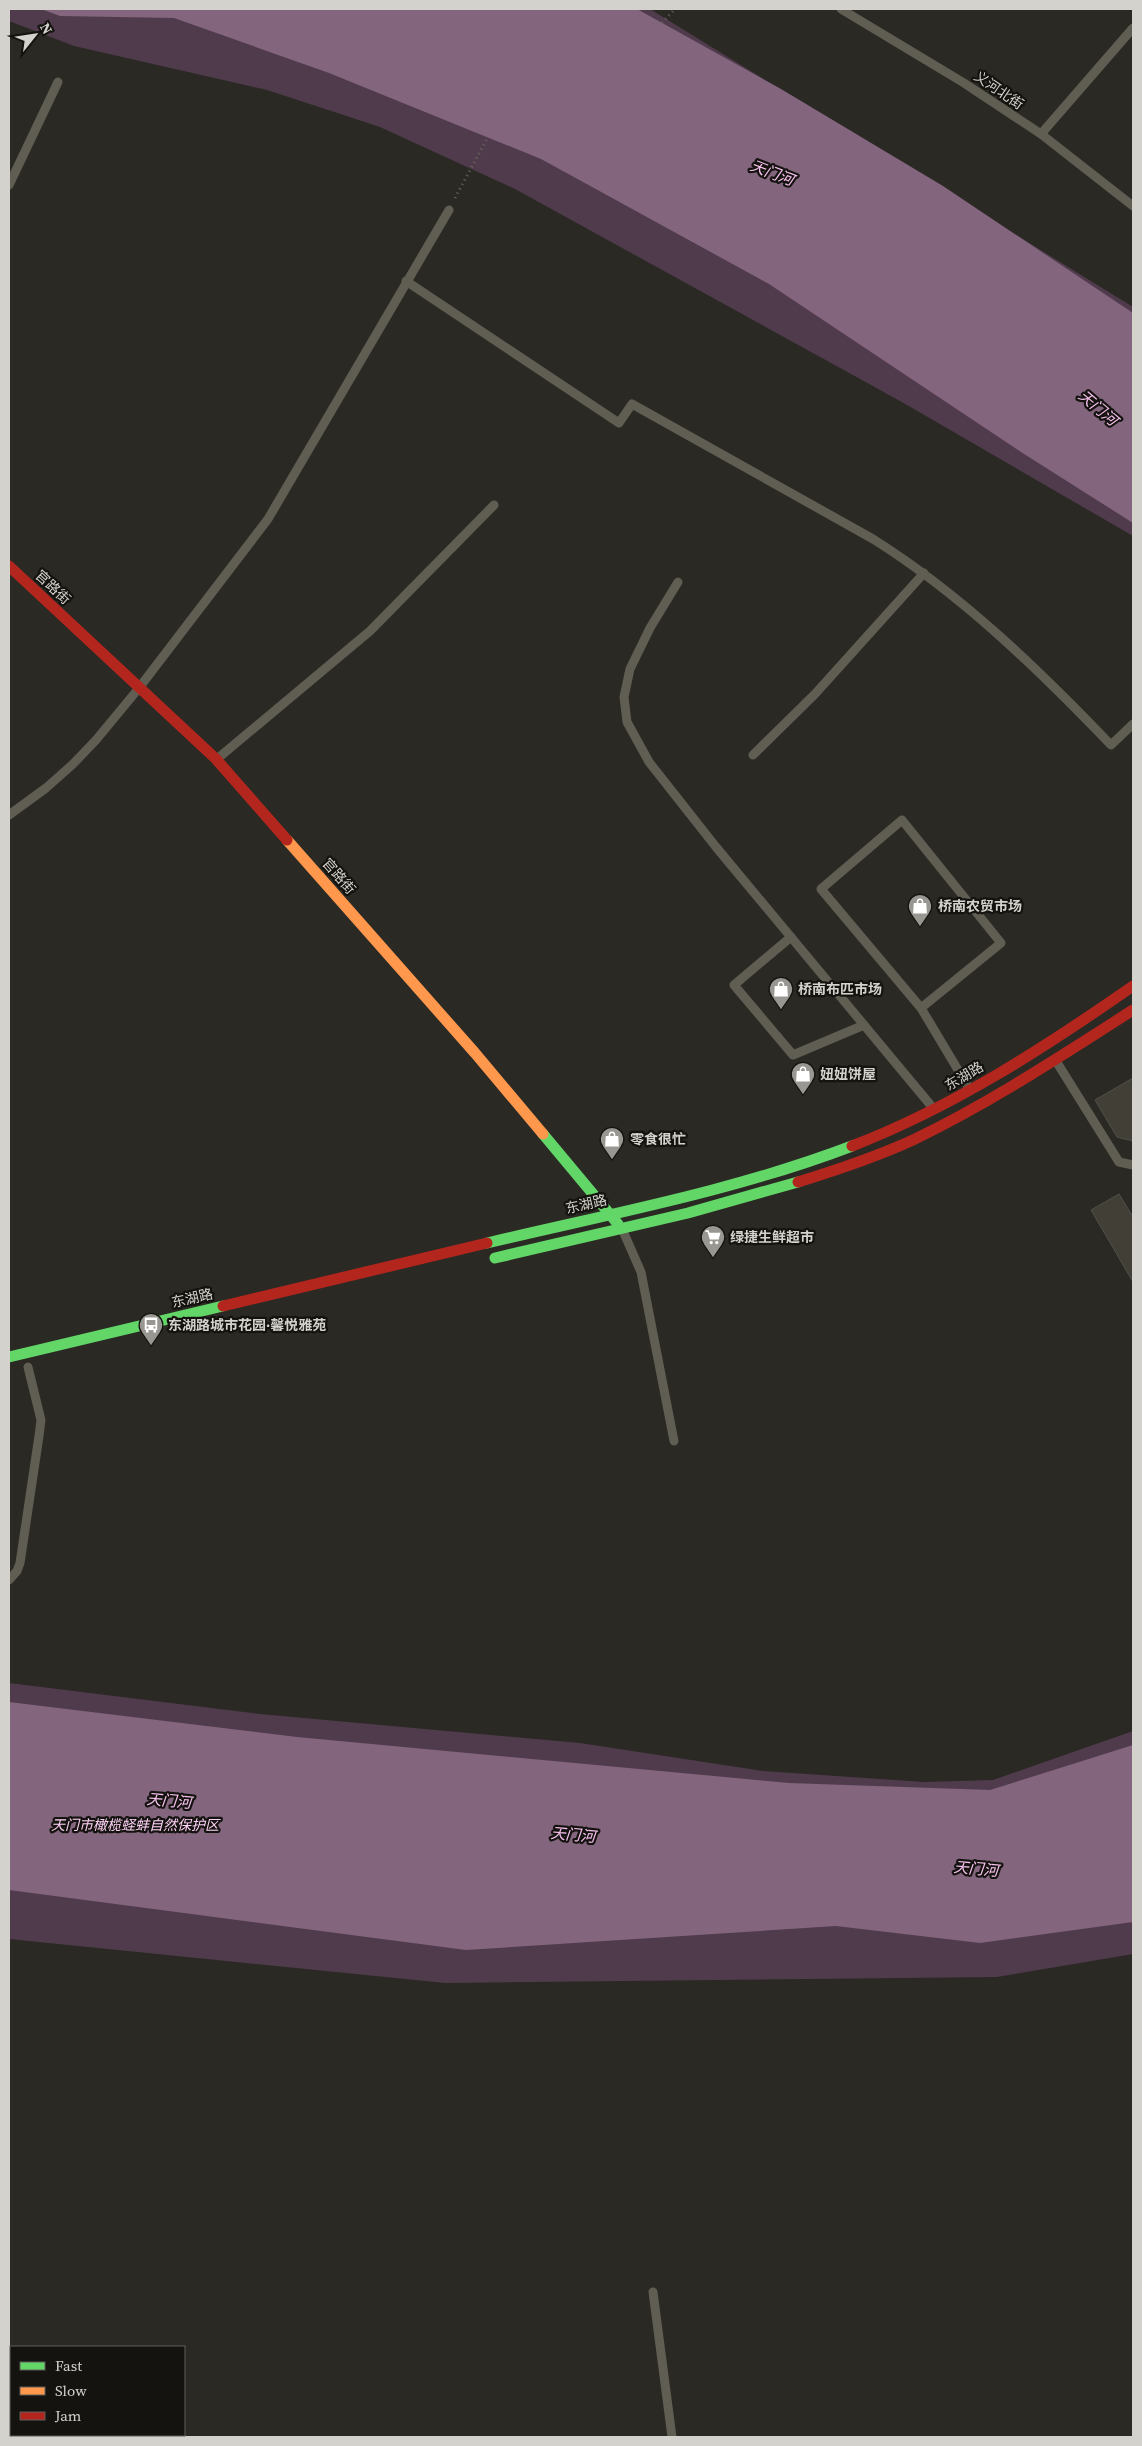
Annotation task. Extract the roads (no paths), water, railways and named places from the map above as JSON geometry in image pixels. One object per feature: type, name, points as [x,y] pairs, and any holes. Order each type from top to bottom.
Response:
[{"type":"main road","name":"官路街","points":[[9,566],[216,759],[475,1053],[622,1228]]},
{"type":"main road","name":"东湖路","points":[[9,1357],[610,1214],[788,1167],[872,1138],[934,1110],[1046,1044],[1133,986]]},
{"type":"main road","points":[[486,1260],[622,1228],[794,1184],[878,1154],[945,1124],[1055,1060],[1133,1010]]},
{"type":"main road","points":[[15,1370],[33,1366]]},
{"type":"lane","name":"义河北街","points":[[841,9],[964,83],[1040,134],[1133,206]]},
{"type":"lane","points":[[1040,134],[1133,28]]},
{"type":"lane","points":[[9,185],[58,82]]},
{"type":"lane","points":[[9,815],[72,766],[140,688],[268,518],[449,210]]},
{"type":"lane","points":[[406,281],[619,423],[632,404],[873,539],[924,573],[956,598],[1064,696],[1111,745],[1133,724]]},
{"type":"lane","points":[[216,759],[370,630],[494,505]]},
{"type":"lane","points":[[753,754],[815,694],[924,573]]},
{"type":"lane","points":[[678,582],[650,628],[630,669],[624,698],[627,722],[649,762],[945,1124]]},
{"type":"lane","points":[[921,1008],[1001,943],[902,820],[821,889],[921,1008],[970,1090]]},
{"type":"lane","points":[[791,937],[734,985],[793,1055],[864,1025]]},
{"type":"lane","points":[[1046,1044],[1119,1162],[1133,1165]]},
{"type":"lane","points":[[622,1228],[641,1272],[674,1441]]},
{"type":"lane","points":[[9,1580],[17,1571],[20,1563],[41,1420],[33,1366]]},
{"type":"lane","points":[[653,2292],[672,2437]]},
{"type":"water","name":"天门河","points":[[41,9],[637,9],[781,89],[943,186],[1133,313],[1133,523],[1021,452],[769,284],[541,159],[329,73],[174,18],[60,16]]},
{"type":"water","name":"天门市橄榄蛏蚌自然保护区","points":[[9,1702],[297,1737],[789,1783],[990,1790],[1133,1745],[1133,1922],[980,1943],[836,1926],[466,1950],[9,1890]]},
{"type":"place","name":"桥南农贸市场","points":[[920,927]]},
{"type":"place","name":"桥南布匹市场","points":[[781,1010]]},
{"type":"place","name":"妞妞饼屋","points":[[803,1095]]},
{"type":"place","name":"零食很忙","points":[[612,1160]]},
{"type":"place","name":"绿捷生鲜超市","points":[[713,1258]]},
{"type":"place","name":"东湖路城市花园·馨悦雅苑","points":[[151,1346]]}]
